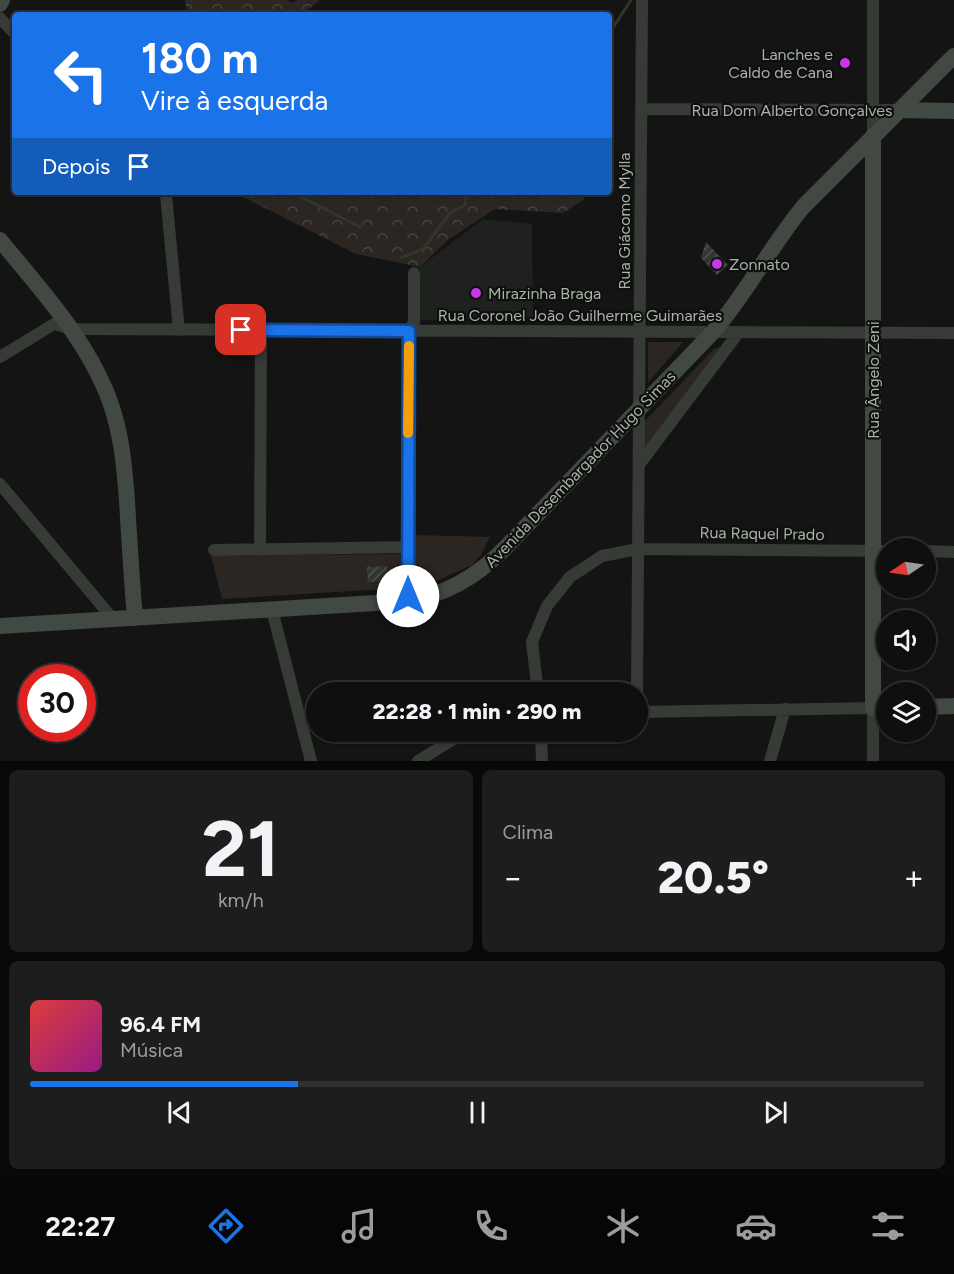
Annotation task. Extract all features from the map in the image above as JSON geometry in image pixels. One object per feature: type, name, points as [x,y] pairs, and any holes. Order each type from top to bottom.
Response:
[{"type":"main road","name":"Avenida Desembargador Hugo Simas","points":[[0,626],[407,602],[446,591],[480,572],[713,332],[734,308],[793,219],[954,56]]},
{"type":"main road","name":"Rua Dom Alberto Gonçalves","points":[[927,84],[932,98],[949,111]]},
{"type":"main road","name":"Rua Dom Alberto Gonçalves","points":[[900,110],[949,111]]},
{"type":"main road","name":"Rua Ângelo Zeni","points":[[873,136],[873,333],[880,538]]},
{"type":"main road","points":[[0,240],[72,329],[100,377],[119,429],[125,468],[135,618]]},
{"type":"main road","name":"Rua Ângelo Zeni","points":[[880,598],[880,682]]},
{"type":"main road","points":[[936,707],[954,706]]},
{"type":"street","name":"Rua Ângelo Zeni","points":[[873,0],[873,136]]},
{"type":"street","name":"Rua Giácomo Mylla","points":[[637,682],[642,2]]},
{"type":"street","points":[[0,18],[12,31]]},
{"type":"street","name":"Rua Dom Alberto Gonçalves","points":[[641,109],[900,110]]},
{"type":"street","points":[[166,195],[179,330]]},
{"type":"street","points":[[407,602],[409,331],[414,322],[414,273]]},
{"type":"street","name":"Rua Coronel João Guilherme Guimarães","points":[[0,357],[48,326],[58,324],[72,329],[954,333]]},
{"type":"street","points":[[260,549],[261,330]]},
{"type":"street","points":[[639,465],[739,332]]},
{"type":"street","points":[[0,484],[114,619]]},
{"type":"street","points":[[214,550],[408,547]]},
{"type":"street","name":"Rua Raquel Prado","points":[[537,682],[532,642],[548,606],[570,577],[602,556],[638,549],[876,551]]},
{"type":"street","points":[[936,551],[954,552]]},
{"type":"street","points":[[272,610],[310,761]]},
{"type":"street","points":[[648,712],[876,707]]},
{"type":"street","points":[[770,761],[785,709]]},
{"type":"street","name":"Rua Ângelo Zeni","points":[[873,761],[876,738]]},
{"type":"street","points":[[418,761],[449,742]]},
{"type":"street","points":[[541,742],[542,761]]},
{"type":"shaded area","name":"Mirazinha Braga","points":[[483,219],[532,224],[533,318],[420,320],[420,267]]},
{"type":"green space","points":[[185,0],[287,0],[293,3],[297,0],[320,0],[305,12],[187,12]]},
{"type":"green space","points":[[232,195],[580,195],[585,199],[563,213],[495,209],[448,240],[420,267],[356,254],[243,197]]},
{"type":"green space","points":[[648,342],[683,342],[648,383]]},
{"type":"green space","points":[[725,346],[644,451],[644,422],[715,348]]},
{"type":"green space","points":[[415,535],[490,537],[481,555],[472,565],[423,587],[418,587],[414,580]]},
{"type":"green space","points":[[400,554],[401,588],[222,599],[211,556]]},
{"type":"building","points":[[706,242],[728,265],[717,275],[701,258]]},
{"type":"building","points":[[387,566],[388,581],[368,582],[367,567]]},
{"type":"waterway","points":[[612,29],[631,0]]},
{"type":"waterway","points":[[297,195],[360,227]]},
{"type":"waterway","points":[[401,258],[423,249],[450,213],[465,205],[466,195]]},
{"type":"slow traffic","points":[[408,433],[409,346]]},
{"type":"place","name":"Lanches e Caldo de Cana","points":[[845,63]]},
{"type":"place","name":"Zonnato","points":[[717,264]]},
{"type":"place","name":"Mirazinha Braga","points":[[476,293]]},
{"type":"route","points":[[241,330],[409,331],[408,596]]}]
